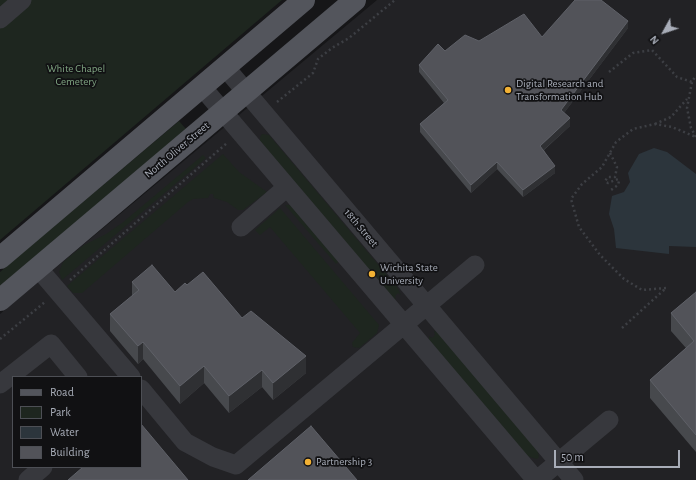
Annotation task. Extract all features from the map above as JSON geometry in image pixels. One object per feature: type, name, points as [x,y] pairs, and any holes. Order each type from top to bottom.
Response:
[{"type":"main road","points":[[0,258],[304,0]]},
{"type":"main road","name":"North Oliver Street","points":[[0,300],[355,0]]},
{"type":"street","points":[[0,19],[22,0]]},
{"type":"street","name":"18th Street","points":[[225,67],[574,480]]},
{"type":"street","points":[[202,87],[403,325],[537,480],[609,420]]},
{"type":"street","points":[[241,227],[287,187]]},
{"type":"street","points":[[142,390],[185,442],[213,457],[236,466],[475,265]]},
{"type":"street","points":[[38,268],[130,376]]},
{"type":"street","points":[[0,384],[51,344],[77,376]]},
{"type":"street","points":[[28,480],[42,468]]},
{"type":"path","points":[[264,113],[313,73],[318,59],[332,48],[349,38],[394,0]]},
{"type":"path","points":[[609,72],[633,52],[652,50],[677,77],[692,82]]},
{"type":"path","points":[[696,75],[687,98],[688,118],[696,137]]},
{"type":"path","points":[[622,328],[666,288],[642,290],[624,279],[600,255],[579,227],[571,199],[582,184],[602,167],[616,142],[633,129],[655,124],[671,117],[687,98]]},
{"type":"path","points":[[655,124],[672,127],[696,137]]},
{"type":"path","points":[[0,339],[240,132]]},
{"type":"path","points":[[610,153],[617,168],[615,177],[608,177],[605,181],[608,184],[618,179],[620,181],[618,185],[611,190]]},
{"type":"shaded area","name":"Wichita State University","points":[[377,0],[696,0],[696,480],[0,480],[0,314]]},
{"type":"green space","name":"White Chapel Cemetery","points":[[0,0],[282,0],[0,240]]},
{"type":"green space","points":[[179,121],[186,129],[0,286],[0,272]]},
{"type":"green space","points":[[262,134],[269,135],[397,287],[401,295],[398,293],[395,296],[396,299],[393,298],[260,142],[260,137]]},
{"type":"green space","points":[[223,154],[239,172],[267,192],[243,210],[238,210],[227,202],[214,198],[213,194],[210,194],[208,198],[193,199],[82,293],[73,293],[67,286]]},
{"type":"green space","points":[[203,155],[206,158],[62,280],[59,272],[63,262],[84,245],[106,234],[122,223]]},
{"type":"green space","points":[[285,205],[292,205],[338,260],[336,264]]},
{"type":"green space","points":[[280,208],[379,325],[377,333],[359,348],[353,347],[352,343],[360,333],[270,227],[260,235],[255,230]]},
{"type":"green space","points":[[434,331],[438,332],[537,449],[539,457],[537,459],[527,456],[429,341],[429,336],[432,338],[435,335]]},
{"type":"water","points":[[654,148],[667,152],[696,174],[696,247],[669,246],[669,254],[616,248],[614,229],[609,214],[612,196],[624,192],[630,182],[628,173],[639,154]]},
{"type":"building","name":"Digital Research and Transformation Hub","points":[[575,0],[601,0],[628,21],[561,110],[570,118],[540,146],[555,166],[523,190],[497,162],[471,185],[420,124],[448,100],[419,65],[438,44],[445,51],[465,35],[479,41],[524,14],[542,37]]},
{"type":"building","points":[[152,265],[175,292],[185,283],[187,285],[203,272],[242,318],[251,311],[306,356],[273,383],[262,370],[229,396],[204,366],[180,386],[143,342],[138,346],[110,314],[139,290],[132,282]]},
{"type":"building","points":[[696,292],[696,435],[650,380],[694,341],[671,313]]},
{"type":"building","points":[[142,425],[188,480],[68,480],[82,468],[142,468]]},
{"type":"building","points":[[311,426],[357,480],[248,480]]},
{"type":"place","name":"Digital Research and Transformation Hub","points":[[508,90]]},
{"type":"place","name":"Wichita State University","points":[[372,274]]},
{"type":"place","name":"Partnership 3","points":[[308,462]]}]
